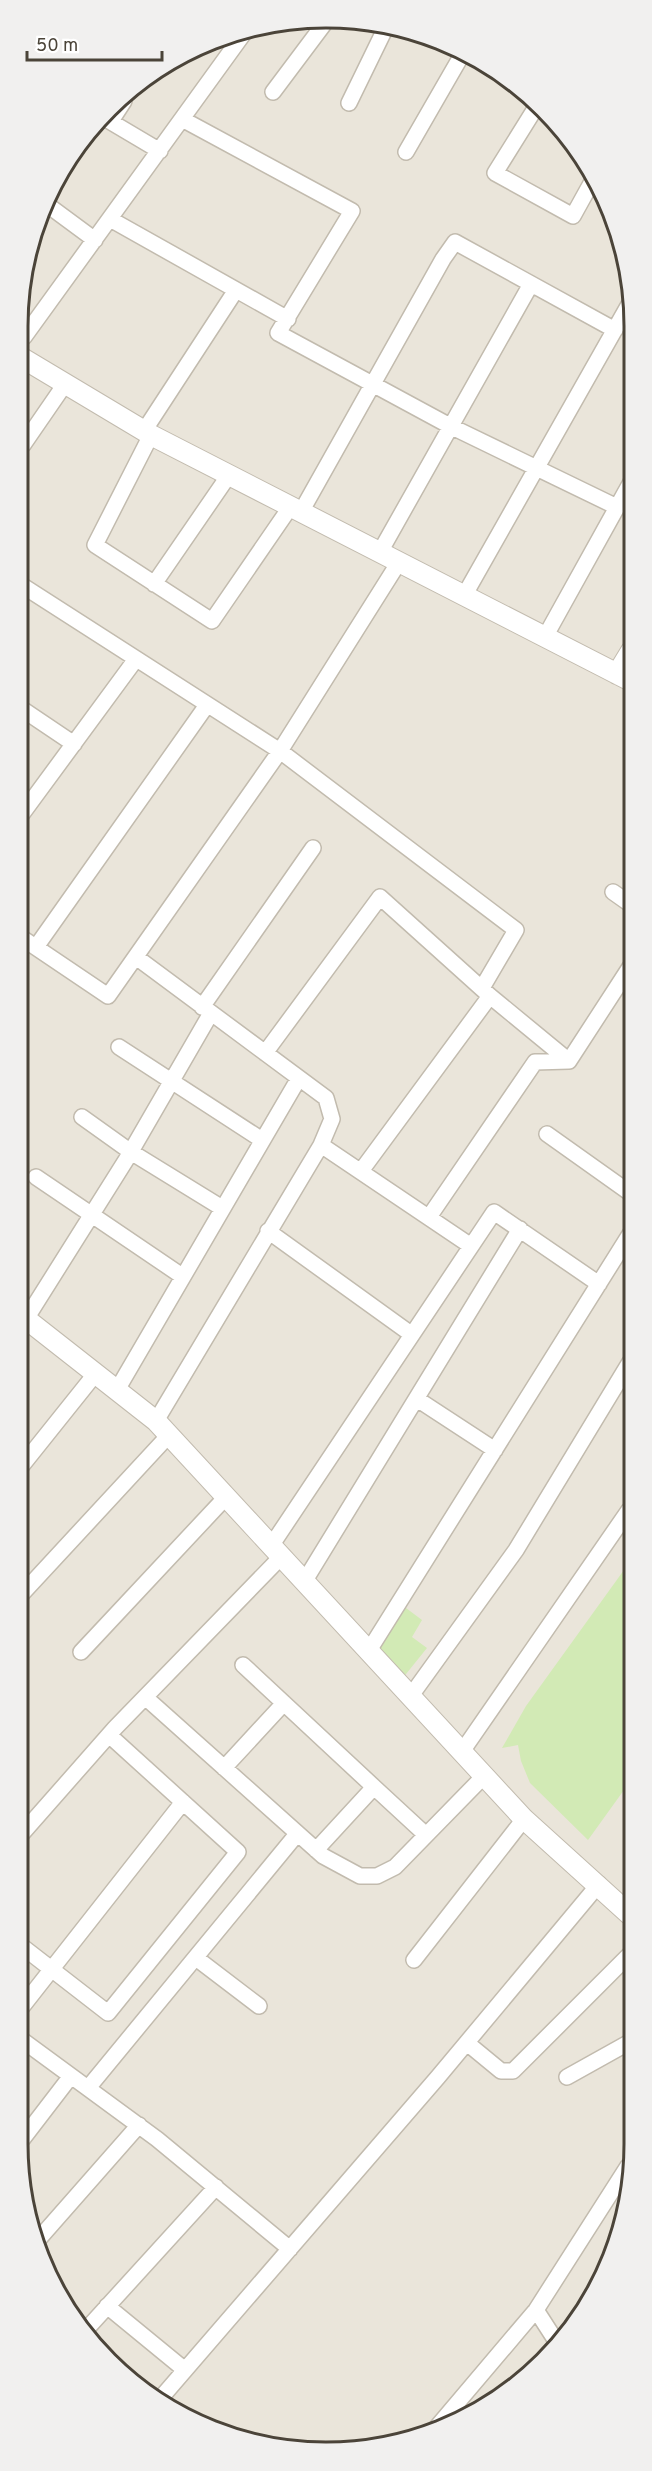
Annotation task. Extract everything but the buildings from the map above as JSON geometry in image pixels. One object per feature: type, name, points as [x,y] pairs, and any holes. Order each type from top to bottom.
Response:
[{"type":"street","points":[[273,92],[321,28]]},
{"type":"street","points":[[349,103],[382,34]]},
{"type":"street","points":[[28,332],[238,42]]},
{"type":"street","points":[[406,152],[459,60]]},
{"type":"street","points":[[533,113],[495,173],[573,216],[590,189]]},
{"type":"street","points":[[183,119],[352,210],[278,333],[450,426],[617,507]]},
{"type":"street","points":[[111,121],[160,151]]},
{"type":"street","points":[[53,209],[95,240]]},
{"type":"street","points":[[110,219],[288,319]]},
{"type":"street","points":[[236,290],[148,433],[95,545],[212,621],[296,509],[373,384],[454,242],[615,330]]},
{"type":"street","points":[[380,552],[531,284]]},
{"type":"street","points":[[464,596],[623,315]]},
{"type":"street","points":[[28,361],[148,433],[624,678]]},
{"type":"street","points":[[28,438],[65,384]]},
{"type":"street","points":[[154,584],[229,475]]},
{"type":"street","points":[[545,637],[624,494]]},
{"type":"street","points":[[28,942],[108,996],[280,751],[399,562]]},
{"type":"street","points":[[28,589],[280,751],[516,930],[486,992],[361,1172]]},
{"type":"street","points":[[28,806],[136,659]]},
{"type":"street","points":[[36,947],[207,705]]},
{"type":"street","points":[[28,713],[74,744]]},
{"type":"street","points":[[28,1312],[130,1152],[171,1082],[207,1010],[313,848]]},
{"type":"street","points":[[613,892],[624,900]]},
{"type":"street","points":[[265,1053],[380,897],[486,992],[569,1061]]},
{"type":"street","points":[[28,1587],[163,1428],[268,1231],[321,1145],[332,1119],[326,1098],[136,957]]},
{"type":"street","points":[[569,1061],[624,976]]},
{"type":"street","points":[[119,1047],[262,1140]]},
{"type":"street","points":[[429,1217],[535,1062],[569,1061]]},
{"type":"street","points":[[117,1390],[299,1078]]},
{"type":"street","points":[[82,1117],[130,1152],[222,1208]]},
{"type":"street","points":[[547,1134],[624,1189]]},
{"type":"street","points":[[321,1145],[471,1246]]},
{"type":"street","points":[[36,1177],[182,1276]]},
{"type":"street","points":[[28,1823],[146,1697],[276,1551],[411,1334],[494,1212],[599,1284]]},
{"type":"street","points":[[304,1582],[520,1230]]},
{"type":"street","points":[[268,1231],[411,1334]]},
{"type":"street","points":[[368,1652],[599,1284],[624,1254]]},
{"type":"street","points":[[28,1324],[96,1373],[163,1428],[483,1777],[524,1819],[624,1905]]},
{"type":"street","points":[[410,1697],[516,1550],[624,1372]]},
{"type":"street","points":[[28,1458],[96,1373]]},
{"type":"street","points":[[417,1400],[495,1450]]},
{"type":"street","points":[[81,1652],[226,1497]]},
{"type":"street","points":[[462,1753],[624,1517]]},
{"type":"street","points":[[243,1665],[426,1835]]},
{"type":"street","points":[[146,1697],[316,1850],[340,1867],[360,1876],[377,1876],[395,1868],[483,1777]]},
{"type":"street","points":[[224,1768],[284,1703]]},
{"type":"street","points":[[28,1951],[108,2013],[238,1852],[109,1735]]},
{"type":"street","points":[[316,1850],[374,1787]]},
{"type":"street","points":[[28,2000],[183,1802]]},
{"type":"street","points":[[414,1960],[524,1819]]},
{"type":"street","points":[[88,2088],[297,1834]]},
{"type":"street","points":[[164,2394],[467,2043],[598,1884]]},
{"type":"street","points":[[196,1958],[260,2006]]},
{"type":"street","points":[[467,2043],[501,2071],[513,2071],[624,1959]]},
{"type":"street","points":[[28,2044],[138,2125],[290,2249]]},
{"type":"street","points":[[567,2077],[624,2045]]},
{"type":"street","points":[[28,2132],[71,2076]]},
{"type":"street","points":[[42,2235],[138,2125]]},
{"type":"street","points":[[443,2419],[536,2310],[622,2176]]},
{"type":"street","points":[[90,2326],[216,2187]]},
{"type":"street","points":[[107,2306],[185,2370]]},
{"type":"street","points":[[536,2310],[553,2337]]},
{"type":"shaded area","points":[[326,28],[384,34],[422,44],[475,68],[522,102],[550,130],[584,177],[593,194],[608,230],[621,287],[624,326],[624,2145],[618,2203],[608,2241],[584,2294],[550,2341],[507,2381],[475,2403],[422,2427],[365,2440],[307,2442],[268,2437],[230,2427],[194,2412],[145,2381],[102,2341],[68,2294],[51,2259],[34,2203],[29,2164],[28,326],[34,268],[44,230],[59,194],[90,145],[130,102],[177,68],[230,44],[268,34]]},
{"type":"green space","points":[[624,1570],[624,1790],[588,1840],[530,1783],[521,1761],[518,1745],[502,1748],[526,1706]]},
{"type":"green space","points":[[398,1602],[422,1620],[412,1637],[427,1648],[402,1679],[372,1646]]}]
